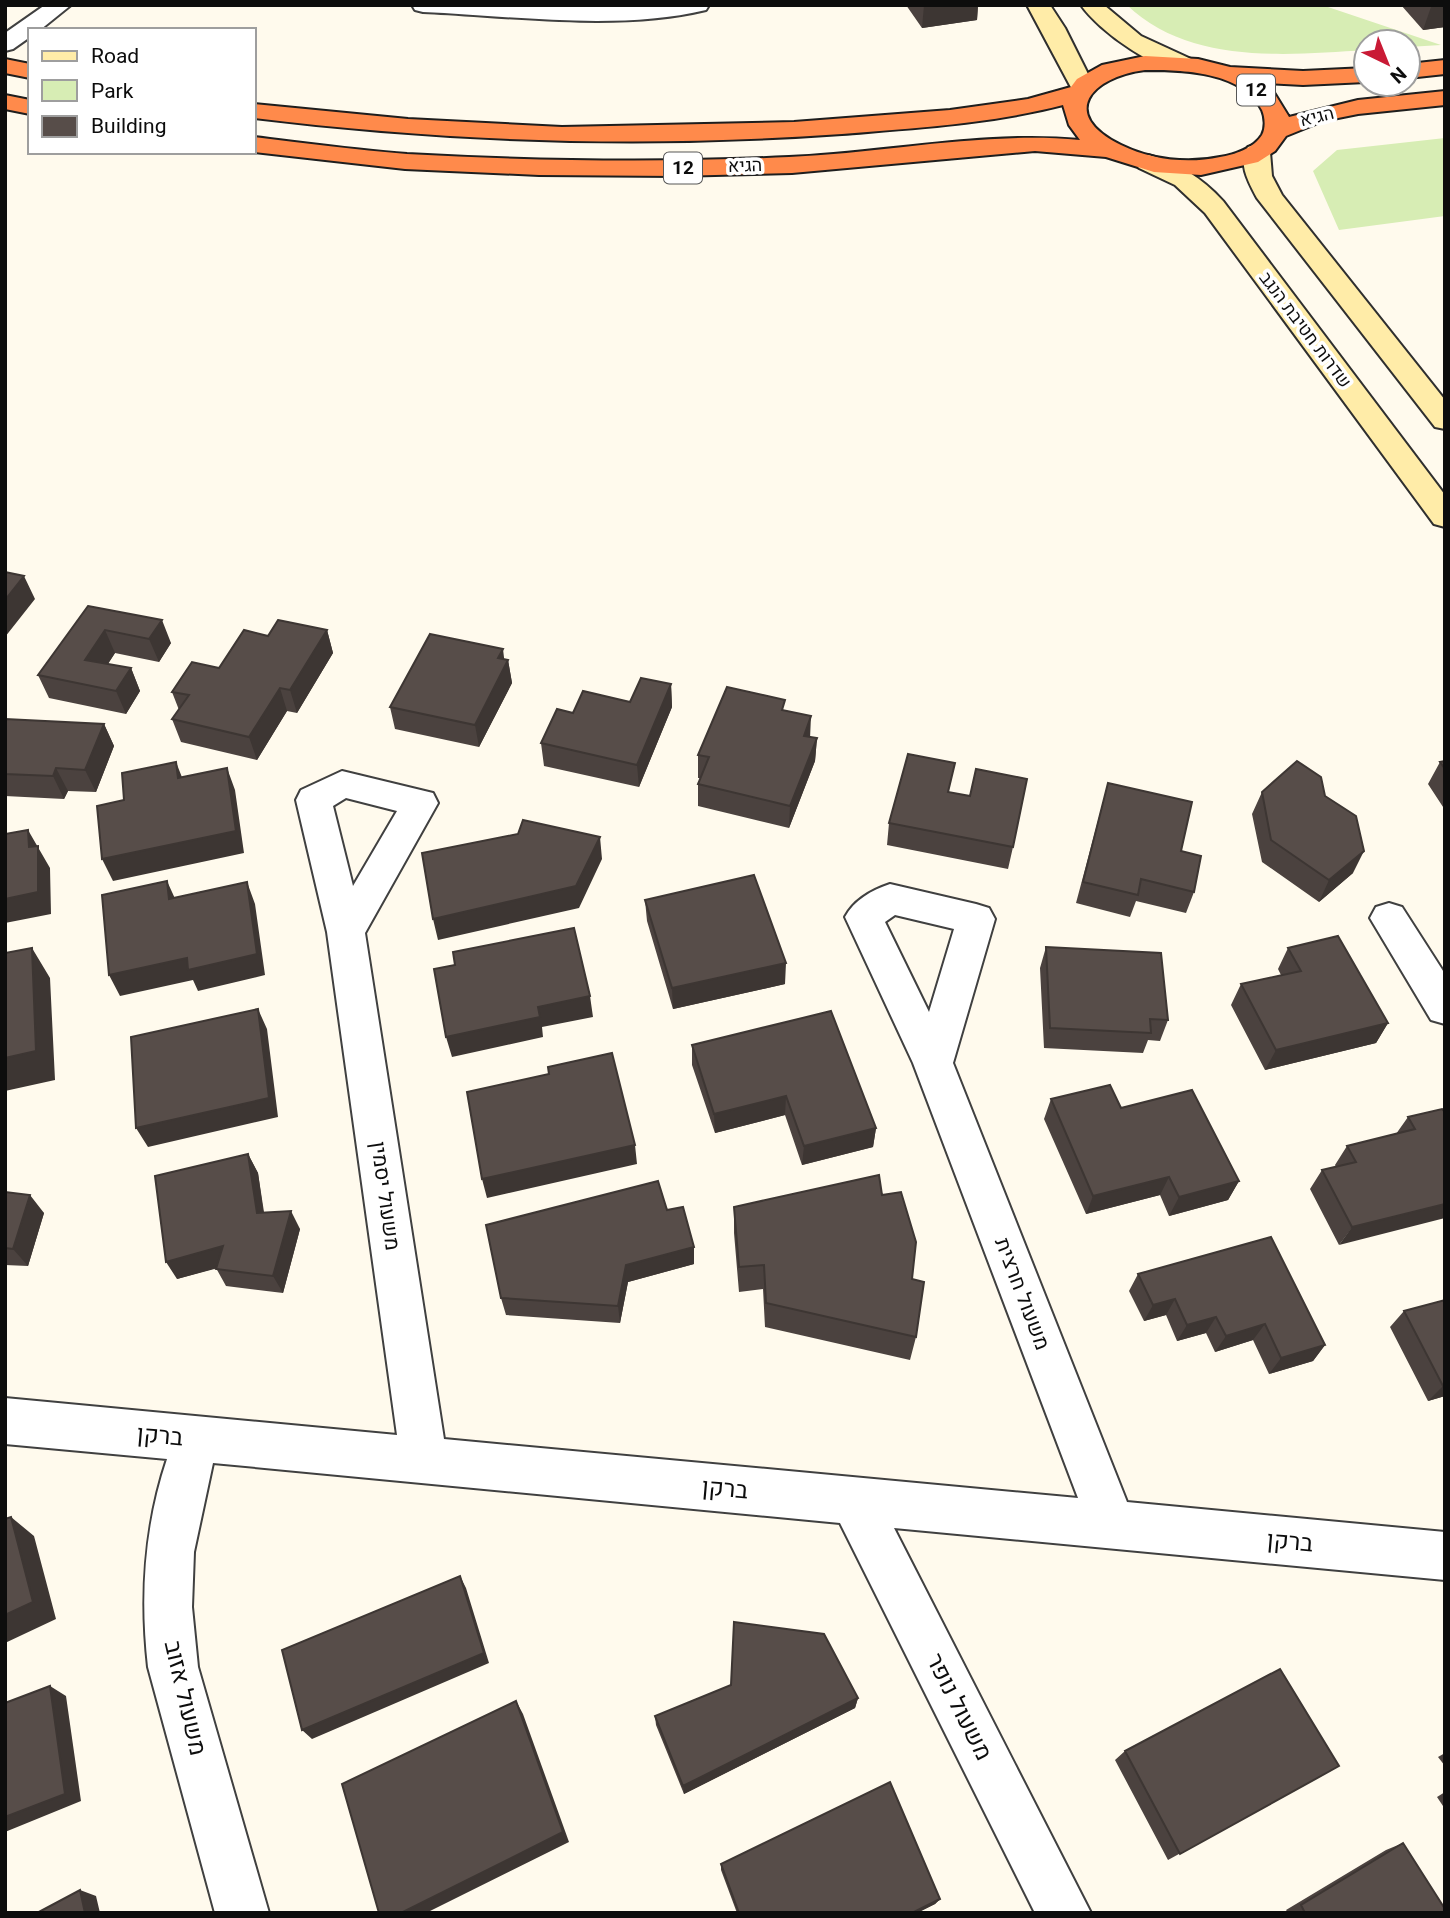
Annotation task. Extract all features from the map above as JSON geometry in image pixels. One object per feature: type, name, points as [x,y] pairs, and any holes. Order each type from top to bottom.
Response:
[{"type":"highway","name":"12","points":[[1183,64],[1219,72],[1252,86],[1264,95],[1276,115],[1275,132],[1268,144],[1243,159],[1208,167],[1168,166],[1148,163],[1111,150],[1096,141],[1078,122],[1074,111],[1081,90],[1097,76],[1128,66],[1183,64]]},
{"type":"highway","points":[[5,66],[28,71]]},
{"type":"highway","points":[[1422,69],[1445,67]]},
{"type":"highway","name":"הגיא","points":[[1219,72],[1284,77],[1352,75]]},
{"type":"highway","name":"הגיא","points":[[256,111],[419,129],[676,135],[784,132],[989,114],[1036,106],[1081,90]]},
{"type":"highway","name":"הגיא","points":[[1275,132],[1288,125],[1330,114],[1445,98]]},
{"type":"highway","points":[[5,102],[28,107]]},
{"type":"highway","name":"הגיא","points":[[256,145],[405,161],[539,167],[676,168],[792,164],[1035,144],[1111,150]]},
{"type":"main road","points":[[1038,5],[1053,28],[1081,90]]},
{"type":"main road","points":[[1092,5],[1104,20],[1125,37],[1183,64]]},
{"type":"main road","points":[[1257,152],[1258,176],[1270,198],[1445,421]]},
{"type":"main road","name":"שדרות חטיבת הנגב","points":[[1148,163],[1170,171],[1194,186],[1229,227],[1445,517]]},
{"type":"street","points":[[5,44],[60,5]]},
{"type":"street","points":[[423,5],[591,13],[652,13],[698,5]]},
{"type":"street","points":[[1389,918],[1445,1009]]},
{"type":"street","name":"משעול יסמין","points":[[346,932],[424,1461]]},
{"type":"street","name":"משעול חרצית","points":[[933,1063],[1112,1525]]},
{"type":"street","name":"ברקן","points":[[5,1421],[1445,1556]]},
{"type":"street","name":"משעול אזוב","points":[[197,1439],[180,1489],[169,1545],[169,1634],[173,1667],[242,1913]]},
{"type":"street","name":"משעול נופר","points":[[854,1500],[1064,1913]]},
{"type":"green space","points":[[1127,5],[1322,5],[1390,28],[1352,28],[1352,51],[1272,54],[1209,47],[1179,38],[1152,24]]},
{"type":"green space","points":[[1422,39],[1441,45],[1422,46]]},
{"type":"green space","points":[[1445,138],[1445,216],[1339,230],[1313,171],[1337,150]]},
{"type":"building","points":[[5,572],[24,576],[5,600]]},
{"type":"building","points":[[88,606],[162,620],[149,639],[105,630],[85,660],[131,668],[116,691],[38,675]]},
{"type":"building","points":[[278,620],[327,630],[290,690],[280,688],[249,737],[172,719],[189,695],[172,692],[192,662],[219,668],[244,630],[268,636]]},
{"type":"building","points":[[430,634],[503,649],[498,658],[508,660],[475,725],[390,707]]},
{"type":"building","points":[[641,678],[671,684],[637,765],[541,743],[557,709],[573,713],[583,691],[630,702]]},
{"type":"building","points":[[727,687],[785,700],[782,710],[811,716],[804,736],[817,738],[790,806],[698,784],[709,757],[698,755]]},
{"type":"building","points":[[5,719],[104,724],[85,770],[56,768],[53,776],[5,774]]},
{"type":"building","points":[[908,754],[955,763],[948,792],[970,796],[976,769],[1027,779],[1013,847],[889,823]]},
{"type":"building","points":[[1297,761],[1321,777],[1325,796],[1356,816],[1364,851],[1329,880],[1271,840],[1262,792]]},
{"type":"building","points":[[176,762],[178,778],[227,768],[236,831],[102,859],[97,806],[124,800],[122,773]]},
{"type":"building","points":[[1108,783],[1192,802],[1181,851],[1201,856],[1194,892],[1141,879],[1138,895],[1083,882]]},
{"type":"building","points":[[523,820],[600,837],[576,886],[433,919],[422,853],[518,834]]},
{"type":"building","points":[[28,830],[29,847],[38,846],[38,892],[5,899],[5,834]]},
{"type":"building","points":[[754,875],[786,963],[672,988],[645,900]]},
{"type":"building","points":[[167,881],[169,899],[247,882],[257,954],[188,970],[187,958],[109,975],[102,895]]},
{"type":"building","points":[[574,928],[590,996],[538,1007],[540,1017],[446,1037],[434,969],[455,965],[453,952]]},
{"type":"building","points":[[1338,936],[1388,1023],[1276,1050],[1241,984],[1301,971],[1288,948]]},
{"type":"building","points":[[1046,947],[1161,953],[1168,1020],[1150,1019],[1151,1033],[1050,1028]]},
{"type":"building","points":[[32,948],[36,1051],[5,1058],[5,953]]},
{"type":"building","points":[[258,1009],[269,1098],[136,1128],[131,1037]]},
{"type":"building","points":[[831,1011],[876,1128],[804,1146],[786,1096],[714,1114],[692,1045]]},
{"type":"building","points":[[612,1053],[635,1145],[482,1179],[467,1092],[549,1074],[548,1067]]},
{"type":"building","points":[[1110,1085],[1121,1108],[1192,1090],[1239,1181],[1179,1197],[1169,1177],[1093,1196],[1051,1099]]},
{"type":"building","points":[[1442,1109],[1445,1112],[1445,1204],[1352,1227],[1322,1170],[1356,1162],[1347,1146],[1415,1129],[1408,1117]]},
{"type":"building","points":[[248,1154],[257,1213],[291,1211],[273,1276],[216,1269],[223,1246],[166,1262],[155,1176]]},
{"type":"building","points":[[879,1175],[882,1195],[901,1192],[916,1242],[912,1279],[924,1282],[916,1337],[766,1303],[764,1265],[739,1267],[734,1207]]},
{"type":"building","points":[[658,1181],[667,1210],[683,1207],[694,1247],[626,1265],[618,1306],[501,1298],[486,1225]]},
{"type":"building","points":[[5,1192],[30,1195],[13,1249],[5,1248]]},
{"type":"building","points":[[1271,1237],[1325,1345],[1281,1358],[1265,1324],[1226,1336],[1216,1317],[1187,1325],[1175,1299],[1153,1305],[1138,1274]]},
{"type":"building","points":[[1445,1300],[1445,1385],[1443,1386],[1404,1311]]},
{"type":"building","points":[[11,1517],[33,1602],[5,1615],[5,1519]]},
{"type":"building","points":[[460,1576],[484,1653],[302,1730],[282,1650]]},
{"type":"building","points":[[734,1622],[824,1634],[858,1698],[683,1786],[655,1716],[731,1685]]},
{"type":"building","points":[[1280,1669],[1339,1766],[1180,1854],[1125,1751]]},
{"type":"building","points":[[50,1686],[65,1794],[5,1817],[5,1703]]},
{"type":"building","points":[[516,1701],[563,1832],[401,1913],[379,1913],[342,1784]]},
{"type":"building","points":[[890,1782],[940,1899],[912,1913],[739,1913],[721,1864]]},
{"type":"building","points":[[1403,1843],[1445,1913],[1305,1913],[1301,1905]]},
{"type":"building","points":[[80,1890],[85,1913],[37,1913]]}]
